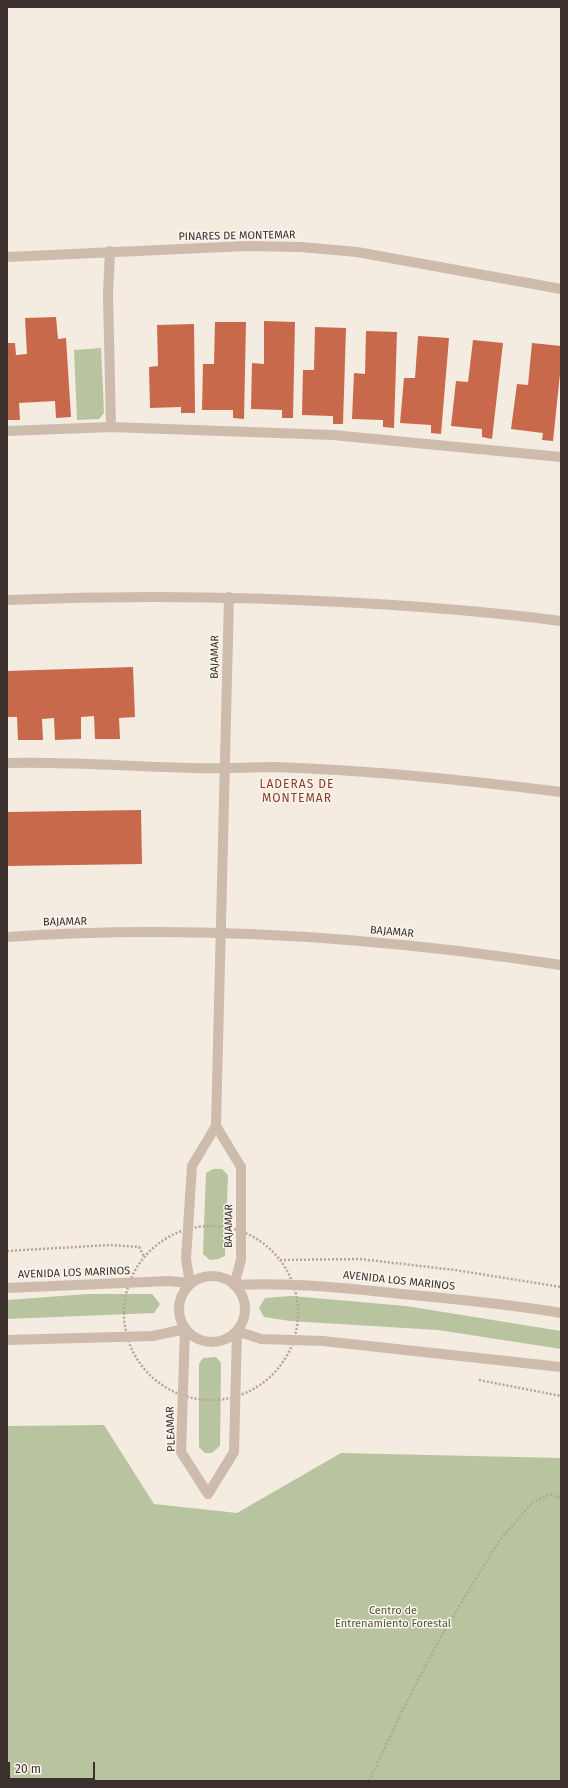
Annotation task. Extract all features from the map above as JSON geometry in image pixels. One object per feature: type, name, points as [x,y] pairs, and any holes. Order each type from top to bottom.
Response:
[{"type":"street","name":"PINARES DE MONTEMAR","points":[[7,257],[110,251],[247,246],[301,247],[357,252],[561,289]]},
{"type":"street","points":[[110,251],[108,294],[111,427]]},
{"type":"street","points":[[7,431],[111,427],[333,435],[561,457]]},
{"type":"street","points":[[7,600],[61,597],[229,597],[424,607],[561,620]]},
{"type":"street","name":"BAJAMAR","points":[[190,1283],[186,1259],[192,1166],[216,1126],[229,597]]},
{"type":"street","points":[[7,763],[104,763],[353,771],[429,777],[561,792]]},
{"type":"street","name":"BAJAMAR","points":[[7,937],[45,934],[147,932],[286,935],[387,943],[489,954],[561,965]]},
{"type":"street","name":"BAJAMAR","points":[[216,1126],[242,1167],[241,1260],[234,1285]]},
{"type":"street","points":[[217,1276],[226,1279],[234,1285],[241,1292],[245,1312],[242,1323],[237,1331],[229,1338],[210,1342],[196,1338],[185,1329],[180,1320],[178,1310],[179,1300],[190,1283],[199,1278],[217,1276]]},
{"type":"street","name":"AVENIDA LOS MARINOS","points":[[7,1288],[169,1281],[190,1283]]},
{"type":"street","name":"AVENIDA LOS MARINOS","points":[[234,1285],[293,1284],[472,1301],[561,1313]]},
{"type":"street","points":[[7,1340],[153,1336],[185,1329]]},
{"type":"street","name":"PLEAMAR","points":[[185,1329],[181,1452],[208,1494],[234,1452],[237,1331]]},
{"type":"street","points":[[237,1331],[261,1339],[323,1341],[561,1367]]},
{"type":"path","points":[[205,1226],[224,1227],[242,1232],[260,1241],[280,1260],[293,1284],[298,1312],[293,1340],[284,1360],[262,1383],[236,1396],[209,1399],[182,1395],[168,1388],[154,1379],[142,1366],[133,1352],[127,1336],[124,1310],[129,1283],[135,1269],[144,1256],[156,1245],[169,1236],[187,1229],[205,1226]]},
{"type":"path","points":[[7,1251],[110,1245],[139,1247],[144,1256]]},
{"type":"path","points":[[280,1260],[360,1259],[456,1270],[561,1287]]},
{"type":"path","points":[[369,1781],[405,1705],[442,1636],[498,1542],[533,1502],[550,1494],[561,1498]]},
{"type":"green space","points":[[101,348],[104,413],[99,419],[77,420],[74,350]]},
{"type":"green space","points":[[213,1169],[222,1169],[228,1175],[225,1256],[210,1260],[203,1254],[206,1173]]},
{"type":"green space","points":[[88,1294],[152,1294],[160,1304],[154,1313],[7,1319],[7,1300]]},
{"type":"green space","points":[[291,1296],[406,1306],[561,1331],[561,1349],[438,1330],[290,1321],[264,1317],[259,1308],[265,1298]]},
{"type":"green space","points":[[216,1357],[221,1363],[220,1446],[212,1453],[205,1453],[199,1447],[199,1364],[203,1358]]},
{"type":"green space","name":"Centro de Entrenamiento Forestal","points":[[104,1425],[154,1504],[237,1513],[341,1453],[561,1458],[561,1781],[7,1781],[7,1426]]},
{"type":"building","points":[[56,317],[58,339],[66,338],[71,417],[56,418],[55,401],[19,403],[20,420],[7,420],[7,343],[15,343],[16,355],[27,354],[25,318]]},
{"type":"building","points":[[264,321],[295,322],[293,418],[282,418],[282,410],[251,409],[252,363],[264,364]]},
{"type":"building","points":[[215,322],[246,322],[244,419],[233,418],[233,410],[202,410],[203,364],[214,364]]},
{"type":"building","points":[[194,324],[195,413],[181,413],[181,407],[150,408],[149,367],[158,366],[157,325]]},
{"type":"building","points":[[315,327],[346,328],[343,424],[333,424],[333,416],[302,415],[303,370],[314,370]]},
{"type":"building","points":[[366,331],[397,332],[394,428],[383,427],[383,420],[352,419],[354,373],[365,374]]},
{"type":"building","points":[[418,336],[449,338],[441,434],[431,433],[431,425],[400,423],[404,378],[415,378]]},
{"type":"building","points":[[473,340],[503,343],[492,439],[482,437],[482,429],[451,426],[456,381],[468,382]]},
{"type":"building","points":[[532,343],[561,346],[561,364],[553,441],[542,440],[543,433],[511,429],[517,384],[528,385]]},
{"type":"building","points":[[133,667],[135,717],[119,718],[120,739],[95,739],[94,716],[81,717],[81,739],[55,740],[54,718],[42,719],[43,740],[18,740],[17,717],[7,717],[7,671]]},
{"type":"building","points":[[141,810],[142,864],[7,866],[7,812]]},
{"type":"district","name":"LADERAS DE MONTEMAR","points":[[297,792]]}]
